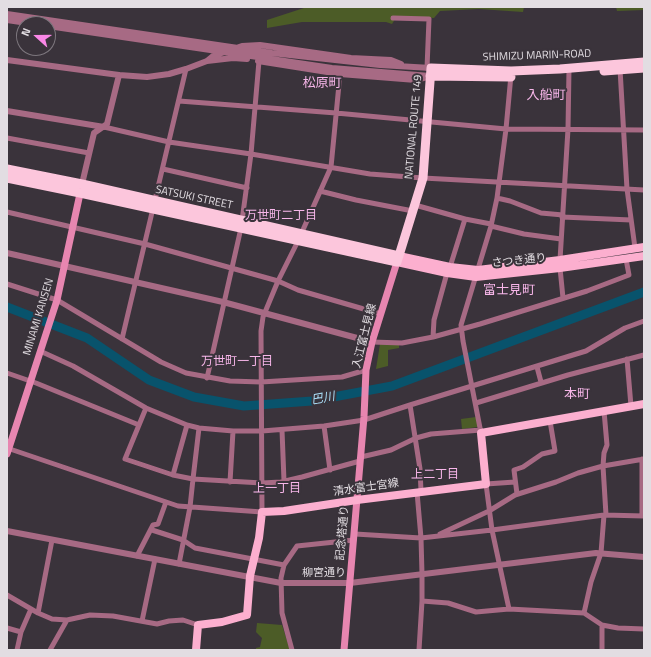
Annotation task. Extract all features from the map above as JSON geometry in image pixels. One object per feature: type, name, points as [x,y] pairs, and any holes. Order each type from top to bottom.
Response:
[{"type":"highway","name":"SHIMIZU MARIN-ROAD","points":[[620,67],[644,62]]},
{"type":"highway","name":"SHIMIZU MARIN-ROAD","points":[[429,71],[511,74],[620,67],[644,68]]},
{"type":"highway","name":"NATIONAL ROUTE 149","points":[[398,259],[423,178],[429,71]]},
{"type":"highway","name":"SATSUKI STREET","points":[[7,169],[81,189],[154,206],[398,259]]},
{"type":"highway","name":"SATSUKI STREET","points":[[7,178],[81,189]]},
{"type":"main road","name":"MINAMI KANSEN","points":[[8,450],[56,301],[81,189]]},
{"type":"main road","name":"さつき通り","points":[[398,259],[449,270],[477,273],[560,264],[630,254],[644,248]]},
{"type":"main road","name":"さつき通り","points":[[630,254],[644,256]]},
{"type":"main road","name":"入江富士見線","points":[[364,419],[366,372],[372,342],[398,259]]},
{"type":"main road","points":[[486,484],[481,431],[550,421],[644,404]]},
{"type":"main road","name":"記念塔通り","points":[[344,650],[364,419]]},
{"type":"main road","name":"清水富士宮線","points":[[262,512],[284,511],[419,491],[486,484]]},
{"type":"main road","points":[[196,650],[198,625],[222,622],[247,615],[250,576],[259,538],[262,512]]},
{"type":"street","points":[[7,14],[272,53],[351,62],[406,66],[429,71]]},
{"type":"street","points":[[393,18],[429,19],[429,71]]},
{"type":"street","points":[[56,27],[351,70],[429,71]]},
{"type":"street","points":[[207,61],[213,56],[242,46],[260,45],[351,58],[391,60],[406,66]]},
{"type":"street","points":[[207,378],[223,302],[242,224],[251,154],[260,45]]},
{"type":"street","points":[[7,60],[119,75],[147,77],[169,74],[207,61],[233,58],[340,74],[416,80],[429,71]]},
{"type":"street","points":[[7,253],[223,302],[372,342],[402,343],[461,330],[563,298],[629,275],[631,220],[627,189],[620,67]]},
{"type":"street","points":[[122,339],[180,101],[186,69]]},
{"type":"street","points":[[563,298],[560,264],[568,129],[569,71]]},
{"type":"street","points":[[8,450],[178,506],[262,512],[261,331],[264,313],[331,167],[340,74]]},
{"type":"street","points":[[146,408],[124,460],[173,475],[192,479],[230,482],[262,483],[284,481],[330,470],[391,450],[416,438],[440,432],[481,431],[461,324],[491,225],[497,198],[506,129],[511,74]]},
{"type":"street","points":[[81,189],[94,133],[108,124],[119,75]]},
{"type":"street","points":[[180,101],[336,113],[506,129],[644,130]]},
{"type":"street","points":[[7,111],[104,127],[169,142],[370,174],[644,190]]},
{"type":"street","points":[[7,138],[89,153]]},
{"type":"street","points":[[163,169],[247,188]]},
{"type":"street","points":[[320,191],[356,200],[414,208],[524,234],[561,239]]},
{"type":"street","points":[[497,198],[510,201],[541,214],[631,220]]},
{"type":"street","points":[[7,212],[73,226],[145,244],[278,281],[298,290],[381,314]]},
{"type":"street","points":[[433,337],[434,320],[465,219]]},
{"type":"street","points":[[7,284],[56,301],[171,367],[186,373],[207,378],[262,384],[342,377],[366,372]]},
{"type":"street","points":[[41,349],[146,408],[187,425],[199,428],[233,431],[282,430],[324,426],[364,419],[586,351],[625,328],[644,321]]},
{"type":"street","points":[[476,402],[542,382],[644,355]]},
{"type":"street","points":[[627,359],[631,406]]},
{"type":"street","points":[[536,367],[542,382]]},
{"type":"street","points":[[7,373],[139,425]]},
{"type":"street","points":[[410,405],[420,469],[419,491],[422,601],[419,650]]},
{"type":"street","points":[[584,613],[591,582],[602,552],[605,516],[603,466],[604,453],[607,445],[604,411]]},
{"type":"street","points":[[517,494],[514,470],[523,467],[542,454],[555,451],[550,421]]},
{"type":"street","points":[[173,475],[187,425]]},
{"type":"street","points":[[324,426],[330,470]]},
{"type":"street","points":[[179,564],[190,507],[199,428]]},
{"type":"street","points":[[282,430],[284,481]]},
{"type":"street","points":[[230,482],[233,431]]},
{"type":"street","points":[[292,650],[282,613],[281,583],[284,565],[297,546],[354,537],[421,538],[605,516],[643,516],[643,459],[603,466],[517,494],[489,511],[435,536]]},
{"type":"street","points":[[509,609],[492,530],[486,484],[515,482]]},
{"type":"street","points":[[137,556],[152,530],[153,525],[158,524],[166,502]]},
{"type":"street","points":[[152,530],[183,540],[195,548],[284,565]]},
{"type":"street","name":"柳宮通り","points":[[7,531],[281,583],[350,583],[602,552],[644,557]]},
{"type":"street","points":[[38,613],[52,540]]},
{"type":"street","points":[[142,621],[155,559]]},
{"type":"street","points":[[7,595],[38,613],[52,619],[67,620],[90,615],[113,616],[158,624],[169,621],[183,620],[198,625]]},
{"type":"street","points":[[422,601],[448,603],[476,612],[509,609],[584,613],[602,625],[618,628],[644,629]]},
{"type":"street","points":[[17,650],[21,632],[31,609]]},
{"type":"street","points":[[50,650],[67,620]]},
{"type":"street","points":[[602,625],[602,650]]},
{"type":"street","points":[[7,628],[21,632]]},
{"type":"green space","points":[[307,7],[524,7],[523,12],[479,9],[440,11],[434,18],[397,16],[392,24],[386,22],[302,22],[267,28],[267,20]]},
{"type":"green space","points":[[616,7],[644,7],[644,10],[617,11]]},
{"type":"green space","points":[[380,344],[399,344],[399,348],[388,350],[388,366],[376,369]]},
{"type":"green space","points":[[476,417],[478,427],[462,429],[461,419]]},
{"type":"green space","points":[[257,623],[282,625],[290,650],[256,650],[256,648],[260,647],[262,638],[256,632]]},
{"type":"waterway","name":"巴川","points":[[7,307],[87,338],[149,380],[194,397],[244,406],[312,401],[392,386],[644,292]]},
{"type":"district","name":"松原町","points":[[322,84]]},
{"type":"district","name":"入船町","points":[[546,96]]},
{"type":"district","name":"万世町二丁目","points":[[281,216]]},
{"type":"district","name":"富士見町","points":[[509,291]]},
{"type":"district","name":"万世町一丁目","points":[[237,362]]},
{"type":"district","name":"本町","points":[[577,395]]},
{"type":"district","name":"上二丁目","points":[[435,475]]},
{"type":"district","name":"上一丁目","points":[[277,489]]}]
